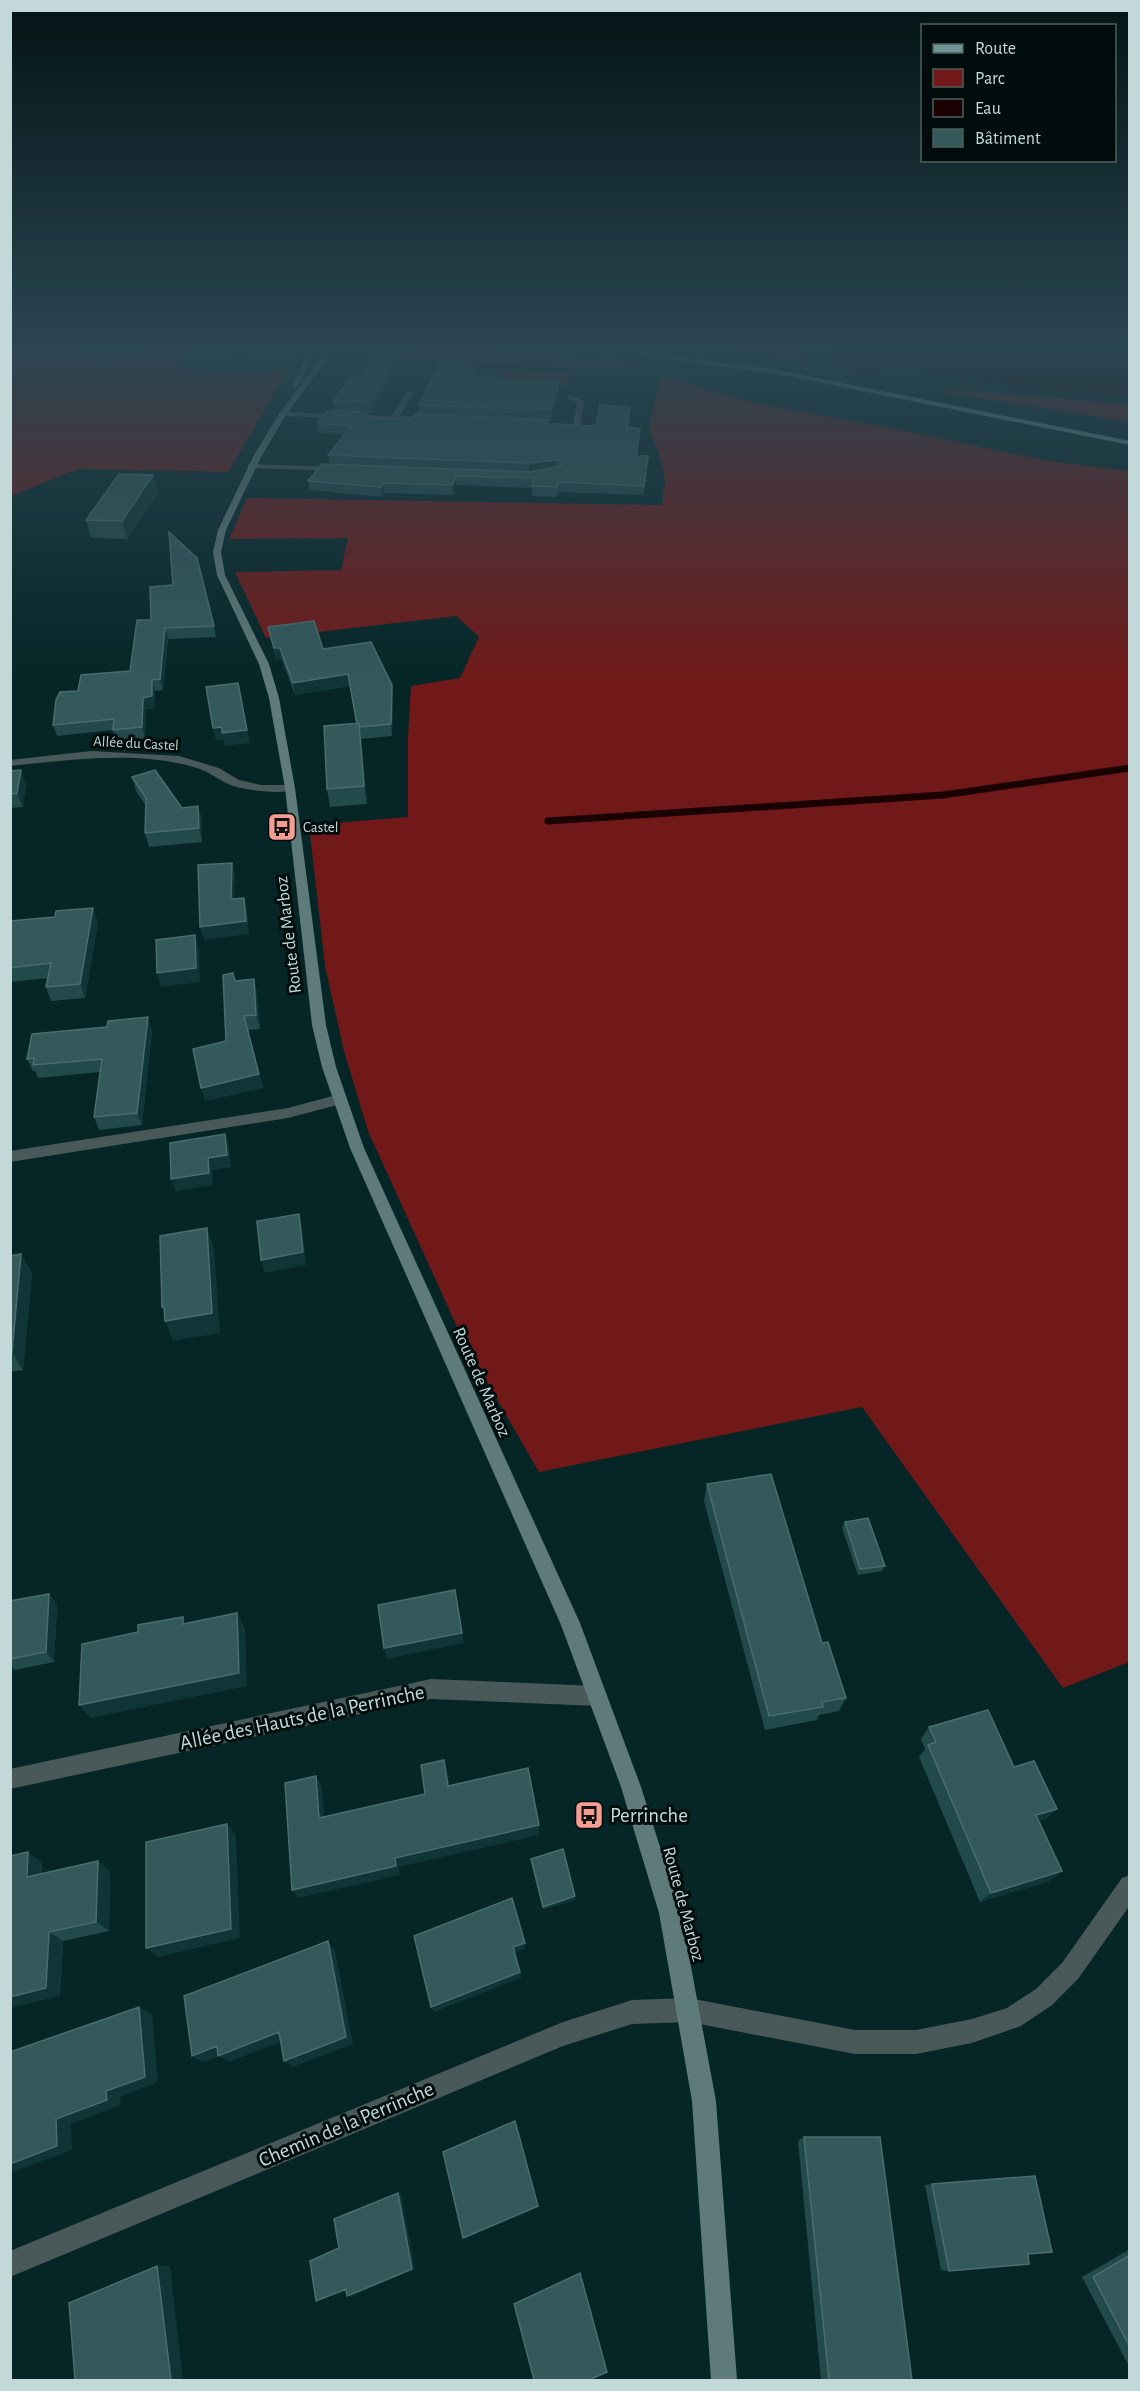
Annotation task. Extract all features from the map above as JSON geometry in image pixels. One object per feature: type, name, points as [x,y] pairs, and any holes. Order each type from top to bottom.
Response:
[{"type":"main road","name":"Route de Marboz","points":[[254,461],[222,530],[217,552],[221,574],[248,629],[271,687],[291,788],[311,974],[329,1067],[362,1159],[570,1623],[631,1787],[670,1913],[704,2102],[724,2380]]},
{"type":"street","points":[[251,466],[343,470]]},
{"type":"street","name":"Allée du Castel","points":[[10,763],[91,754],[179,759],[215,770],[236,783],[261,788],[291,788]]},
{"type":"street","points":[[10,1157],[288,1113],[340,1099]]},
{"type":"street","name":"Allée des Hauts de la Perrinche","points":[[10,1779],[431,1689],[597,1696]]},
{"type":"street","name":"Chemin de la Perrinche","points":[[10,2264],[562,2034],[632,2012],[688,2010],[855,2042],[916,2042],[972,2031],[1013,2018],[1044,1996],[1070,1971],[1130,1886]]},
{"type":"green space","points":[[11,461],[235,461],[228,472],[78,469],[11,496]]},
{"type":"green space","points":[[661,461],[1046,461],[1129,471],[1129,1662],[1063,1688],[862,1407],[539,1472],[464,1342],[368,1131],[344,1051],[325,966],[309,825],[408,817],[408,736],[411,686],[460,678],[479,637],[456,616],[266,638],[235,572],[341,570],[348,538],[229,539],[247,498],[662,505],[665,480]]},
{"type":"building","points":[[468,461],[551,461],[529,463]]},
{"type":"building","points":[[557,461],[647,461],[644,486],[558,482],[557,487],[532,486],[534,478],[456,476],[452,485],[383,483],[381,487],[308,481],[322,464],[529,472],[562,466],[561,462]]},
{"type":"building","points":[[119,474],[153,475],[122,521],[86,520]]},
{"type":"building","points":[[169,532],[197,558],[214,626],[165,628],[160,679],[152,680],[152,696],[143,698],[142,727],[113,730],[114,719],[53,725],[56,700],[60,692],[78,691],[81,675],[130,671],[137,620],[151,620],[150,587],[173,585]]},
{"type":"building","points":[[314,621],[323,649],[371,642],[392,685],[391,724],[360,727],[359,723],[357,724],[348,674],[293,683],[280,648],[274,648],[268,627]]},
{"type":"building","points":[[238,683],[247,730],[222,733],[222,727],[213,728],[206,687]]},
{"type":"building","points":[[359,723],[364,786],[327,789],[324,726]]},
{"type":"building","points":[[21,770],[17,793],[10,794],[10,771]]},
{"type":"building","points":[[155,770],[182,808],[198,806],[199,828],[145,833],[146,798],[132,777]]},
{"type":"building","points":[[232,863],[231,899],[244,898],[246,921],[200,927],[198,865]]},
{"type":"building","points":[[93,908],[80,984],[46,987],[51,963],[10,968],[10,921],[55,917],[56,911]]},
{"type":"building","points":[[195,935],[196,968],[157,973],[156,940]]},
{"type":"building","points":[[233,973],[235,981],[254,979],[256,1015],[244,1016],[259,1074],[201,1088],[193,1049],[226,1041],[223,975]]},
{"type":"building","points":[[148,1017],[137,1113],[94,1117],[102,1059],[33,1065],[34,1058],[27,1059],[32,1034],[107,1027],[108,1021]]},
{"type":"building","points":[[225,1134],[227,1155],[208,1158],[209,1173],[171,1179],[170,1143]]},
{"type":"building","points":[[299,1214],[303,1252],[261,1260],[257,1221]]},
{"type":"building","points":[[207,1228],[212,1313],[165,1321],[164,1307],[162,1307],[160,1236]]},
{"type":"building","points":[[21,1254],[12,1352],[10,1352],[10,1256]]},
{"type":"building","points":[[771,1474],[822,1643],[828,1642],[846,1698],[822,1702],[823,1707],[769,1716],[707,1484]]},
{"type":"building","points":[[868,1518],[885,1566],[860,1569],[845,1522]]},
{"type":"building","points":[[455,1590],[462,1633],[384,1648],[378,1605]]},
{"type":"building","points":[[49,1594],[46,1652],[10,1659],[10,1601]]},
{"type":"building","points":[[237,1613],[239,1673],[79,1705],[82,1644],[138,1632],[138,1625],[183,1617],[183,1624]]},
{"type":"building","points":[[988,1710],[1014,1767],[1034,1761],[1057,1809],[1036,1815],[1062,1871],[991,1893],[928,1745],[936,1742],[929,1727]]},
{"type":"building","points":[[444,1760],[448,1786],[528,1768],[539,1825],[395,1858],[396,1866],[292,1890],[285,1783],[316,1776],[319,1818],[425,1794],[421,1765]]},
{"type":"building","points":[[227,1824],[231,1929],[146,1948],[146,1842]]},
{"type":"building","points":[[563,1849],[575,1896],[543,1907],[531,1859]]},
{"type":"building","points":[[28,1852],[27,1877],[98,1861],[96,1922],[49,1932],[46,1988],[10,1997],[10,1856]]},
{"type":"building","points":[[512,1898],[525,1943],[513,1947],[520,1972],[431,2007],[414,1936]]},
{"type":"building","points":[[328,1941],[346,2037],[284,2061],[279,2032],[218,2056],[217,2046],[192,2056],[184,1996]]},
{"type":"building","points":[[139,2007],[145,2077],[106,2091],[107,2100],[56,2119],[57,2146],[10,2164],[10,2052]]},
{"type":"building","points":[[515,2121],[538,2206],[463,2238],[443,2152]]},
{"type":"building","points":[[804,2137],[880,2137],[912,2380],[829,2380]]},
{"type":"building","points":[[1035,2176],[1052,2252],[1028,2254],[1029,2264],[949,2271],[932,2184]]},
{"type":"building","points":[[398,2193],[412,2269],[347,2296],[346,2289],[316,2301],[310,2261],[339,2248],[334,2219]]},
{"type":"building","points":[[1130,2255],[1130,2347],[1093,2277]]},
{"type":"building","points":[[157,2266],[171,2380],[75,2380],[69,2303]]},
{"type":"building","points":[[580,2273],[607,2372],[589,2380],[534,2380],[514,2304]]},
{"type":"waterway","points":[[548,821],[943,795],[1130,768]]},
{"type":"place","name":"Castel","points":[[282,827]]},
{"type":"place","name":"Perrinche","points":[[589,1815]]}]
